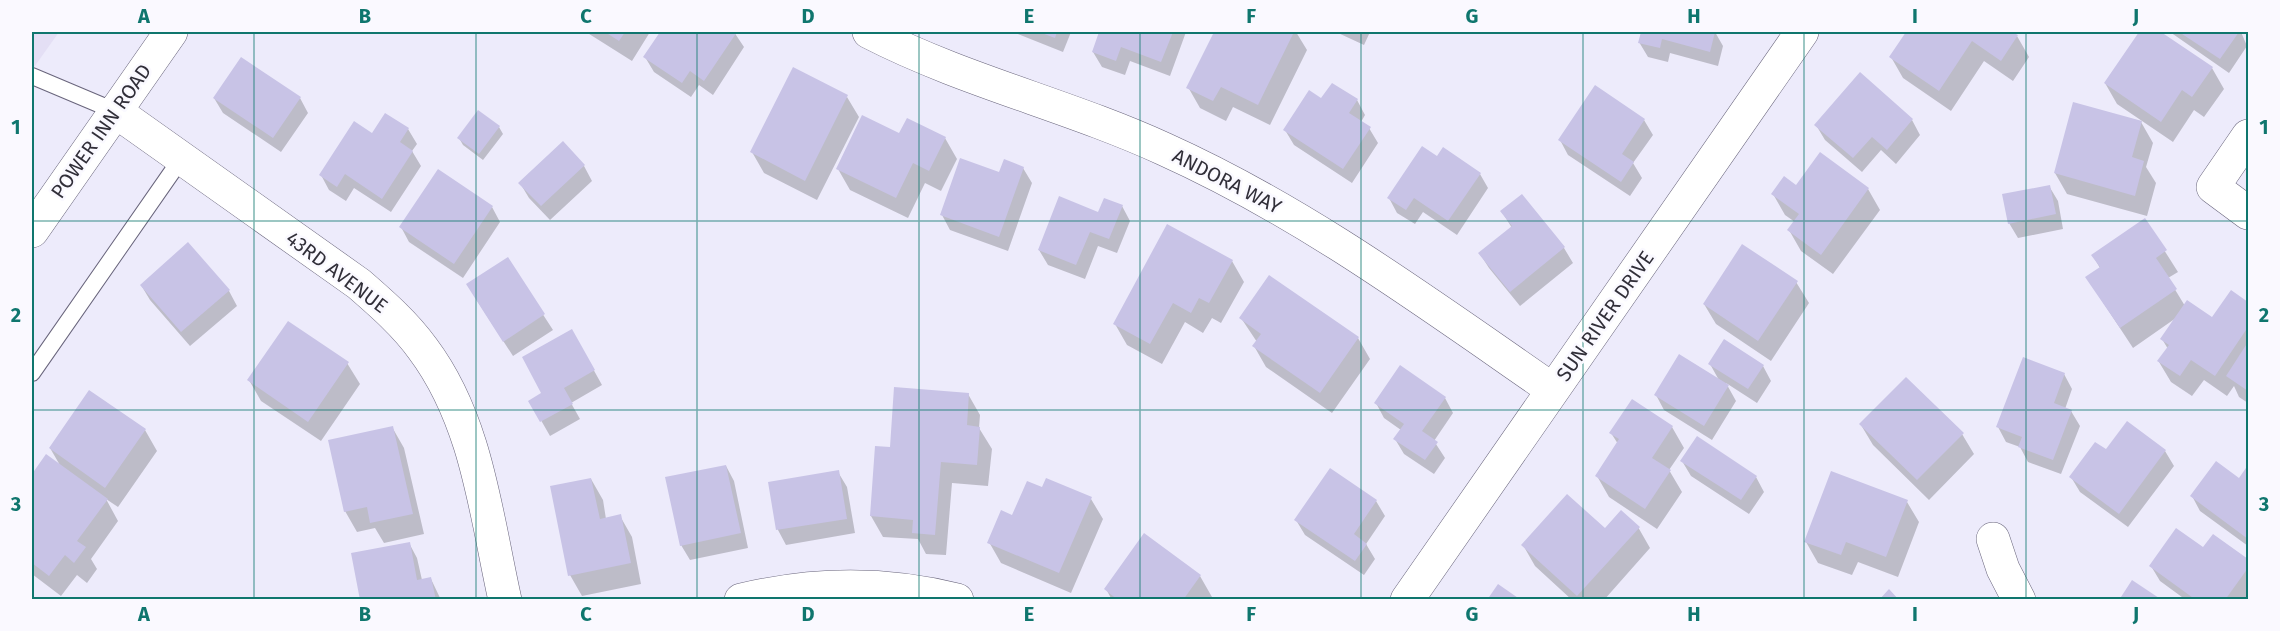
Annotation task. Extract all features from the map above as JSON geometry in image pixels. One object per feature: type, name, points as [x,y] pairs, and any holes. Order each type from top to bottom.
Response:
[{"type":"street","name":"POWER INN ROAD","points":[[32,231],[171,32]]},
{"type":"street","name":"ANDORA WAY","points":[[869,32],[904,50],[971,77],[1081,115],[1164,148],[1244,188],[1322,231],[1553,390]]},
{"type":"street","name":"SUN RIVER DRIVE","points":[[1407,600],[1802,32]]},
{"type":"street","name":"43RD AVENUE","points":[[115,111],[359,285],[391,313],[424,350],[451,396],[471,447],[505,600]]},
{"type":"street","points":[[2248,136],[2213,187],[2248,213]]},
{"type":"street","points":[[1993,539],[2003,569],[2019,600]]},
{"type":"street","points":[[741,600],[812,588],[881,587],[957,600]]},
{"type":"lane","points":[[32,76],[115,111]]},
{"type":"lane","points":[[32,373],[181,159]]},
{"type":"shaded area","points":[[32,32],[59,32],[32,70]]},
{"type":"building","points":[[605,32],[625,32],[619,41]]},
{"type":"building","points":[[660,32],[737,32],[704,81],[690,71],[682,83],[643,57]]},
{"type":"building","points":[[1039,32],[1057,32],[1055,38]]},
{"type":"building","points":[[1099,32],[1173,32],[1161,62],[1121,47],[1116,61],[1092,52]]},
{"type":"building","points":[[1214,32],[1294,32],[1258,105],[1221,87],[1213,101],[1186,88]]},
{"type":"building","points":[[1641,32],[1715,32],[1710,52],[1662,39],[1660,48],[1638,43]]},
{"type":"building","points":[[1906,32],[2012,32],[2018,35],[2001,61],[1972,41],[1939,91],[1889,57]]},
{"type":"building","points":[[2139,32],[2161,32],[2213,67],[2192,97],[2182,90],[2161,122],[2104,83]]},
{"type":"building","points":[[2179,32],[2239,32],[2220,59]]},
{"type":"building","points":[[241,57],[301,97],[273,138],[213,98]]},
{"type":"building","points":[[793,67],[848,95],[805,181],[750,152]]},
{"type":"building","points":[[1860,72],[1913,119],[1887,150],[1872,137],[1853,158],[1814,125]]},
{"type":"building","points":[[1332,83],[1358,99],[1349,113],[1371,127],[1343,169],[1283,130],[1309,90],[1321,98]]},
{"type":"building","points":[[1595,85],[1645,119],[1622,154],[1634,162],[1621,182],[1558,140]]},
{"type":"building","points":[[2073,102],[2142,121],[2132,157],[2144,161],[2135,196],[2054,173]]},
{"type":"building","points":[[478,110],[500,126],[479,154],[457,138]]},
{"type":"building","points":[[385,113],[409,128],[400,142],[413,151],[382,199],[345,174],[337,187],[319,175],[354,121],[372,133]]},
{"type":"building","points":[[862,115],[899,133],[907,118],[946,137],[929,171],[913,163],[896,198],[836,169]]},
{"type":"building","points":[[563,141],[585,165],[541,206],[518,183]]},
{"type":"building","points":[[1422,146],[1437,156],[1443,147],[1481,173],[1448,221],[1414,198],[1406,210],[1387,198]]},
{"type":"building","points":[[1820,152],[1869,188],[1821,255],[1787,230],[1799,214],[1771,194],[1784,176],[1796,185]]},
{"type":"building","points":[[960,158],[999,172],[1004,159],[1024,167],[999,237],[940,215]]},
{"type":"building","points":[[438,169],[493,206],[454,264],[399,227]]},
{"type":"building","points":[[2050,185],[2056,214],[2008,224],[2002,194]]},
{"type":"building","points":[[1522,194],[1565,247],[1510,292],[1478,253],[1512,226],[1500,211]]},
{"type":"building","points":[[1059,196],[1098,212],[1104,198],[1123,205],[1109,239],[1090,232],[1076,265],[1038,250]]},
{"type":"building","points":[[2145,218],[2167,250],[2156,258],[2177,289],[2120,328],[2085,277],[2100,267],[2091,255]]},
{"type":"building","points":[[1167,224],[1233,260],[1209,303],[1199,298],[1191,313],[1173,303],[1150,344],[1113,324]]},
{"type":"building","points":[[188,242],[230,290],[181,332],[140,285]]},
{"type":"building","points":[[1742,244],[1798,281],[1758,341],[1703,304]]},
{"type":"building","points":[[508,257],[545,314],[503,342],[466,284]]},
{"type":"building","points":[[1269,275],[1359,337],[1320,393],[1252,346],[1261,334],[1239,318]]},
{"type":"building","points":[[2231,290],[2248,302],[2248,327],[2215,376],[2191,360],[2180,376],[2157,361],[2169,345],[2160,339],[2187,300],[2212,317]]},
{"type":"building","points":[[288,321],[349,362],[308,422],[247,380]]},
{"type":"building","points":[[572,329],[595,370],[564,388],[573,404],[540,422],[528,401],[541,393],[522,357]]},
{"type":"building","points":[[1724,339],[1764,365],[1748,389],[1708,364]]},
{"type":"building","points":[[2248,342],[2248,391],[2226,376]]},
{"type":"building","points":[[1679,354],[1729,385],[1704,426],[1654,395]]},
{"type":"building","points":[[2023,357],[2065,373],[2054,403],[2072,410],[2053,460],[2018,447],[2022,437],[1996,427]]},
{"type":"building","points":[[1400,365],[1446,397],[1422,431],[1438,442],[1425,460],[1393,439],[1404,424],[1374,403]]},
{"type":"building","points":[[1906,377],[1964,433],[1917,480],[1859,424]]},
{"type":"building","points":[[894,387],[969,393],[967,425],[980,427],[977,465],[941,462],[935,535],[912,533],[913,520],[870,516],[875,446],[890,447]]},
{"type":"building","points":[[89,390],[146,429],[105,488],[49,448]]},
{"type":"building","points":[[1632,399],[1673,426],[1652,458],[1671,470],[1645,509],[1595,476],[1619,439],[1609,433]]},
{"type":"building","points":[[2127,421],[2166,450],[2119,514],[2069,477],[2095,442],[2106,449]]},
{"type":"building","points":[[393,426],[413,514],[370,523],[367,507],[344,512],[328,440]]},
{"type":"building","points":[[1697,436],[1757,476],[1741,500],[1680,461]]},
{"type":"building","points":[[46,454],[108,499],[77,541],[86,547],[74,563],[65,555],[49,576],[32,563],[32,474]]},
{"type":"building","points":[[2216,461],[2239,478],[2248,465],[2248,539],[2190,496]]},
{"type":"building","points":[[726,465],[741,533],[680,546],[665,477]]},
{"type":"building","points":[[1330,468],[1377,500],[1354,534],[1367,544],[1355,561],[1294,520]]},
{"type":"building","points":[[839,470],[847,519],[776,530],[768,482]]},
{"type":"building","points":[[1831,471],[1908,500],[1886,557],[1846,542],[1841,555],[1804,542]]},
{"type":"building","points":[[591,478],[600,519],[621,514],[631,563],[568,576],[550,486]]},
{"type":"building","points":[[1046,478],[1092,497],[1059,573],[987,543],[1001,510],[1012,515],[1027,481],[1042,487]]},
{"type":"building","points":[[1567,494],[1605,528],[1621,510],[1640,527],[1577,596],[1521,545]]},
{"type":"building","points":[[2176,528],[2203,547],[2213,534],[2248,559],[2248,568],[2225,600],[2196,600],[2149,566]]},
{"type":"building","points":[[1144,533],[1201,575],[1183,600],[1118,600],[1104,589]]},
{"type":"building","points":[[410,542],[417,580],[431,577],[436,600],[360,600],[351,553]]},
{"type":"building","points":[[2132,580],[2162,600],[2119,600]]},
{"type":"building","points":[[1498,584],[1521,600],[1487,600]]},
{"type":"building","points":[[1889,589],[1899,600],[1879,600]]}]
